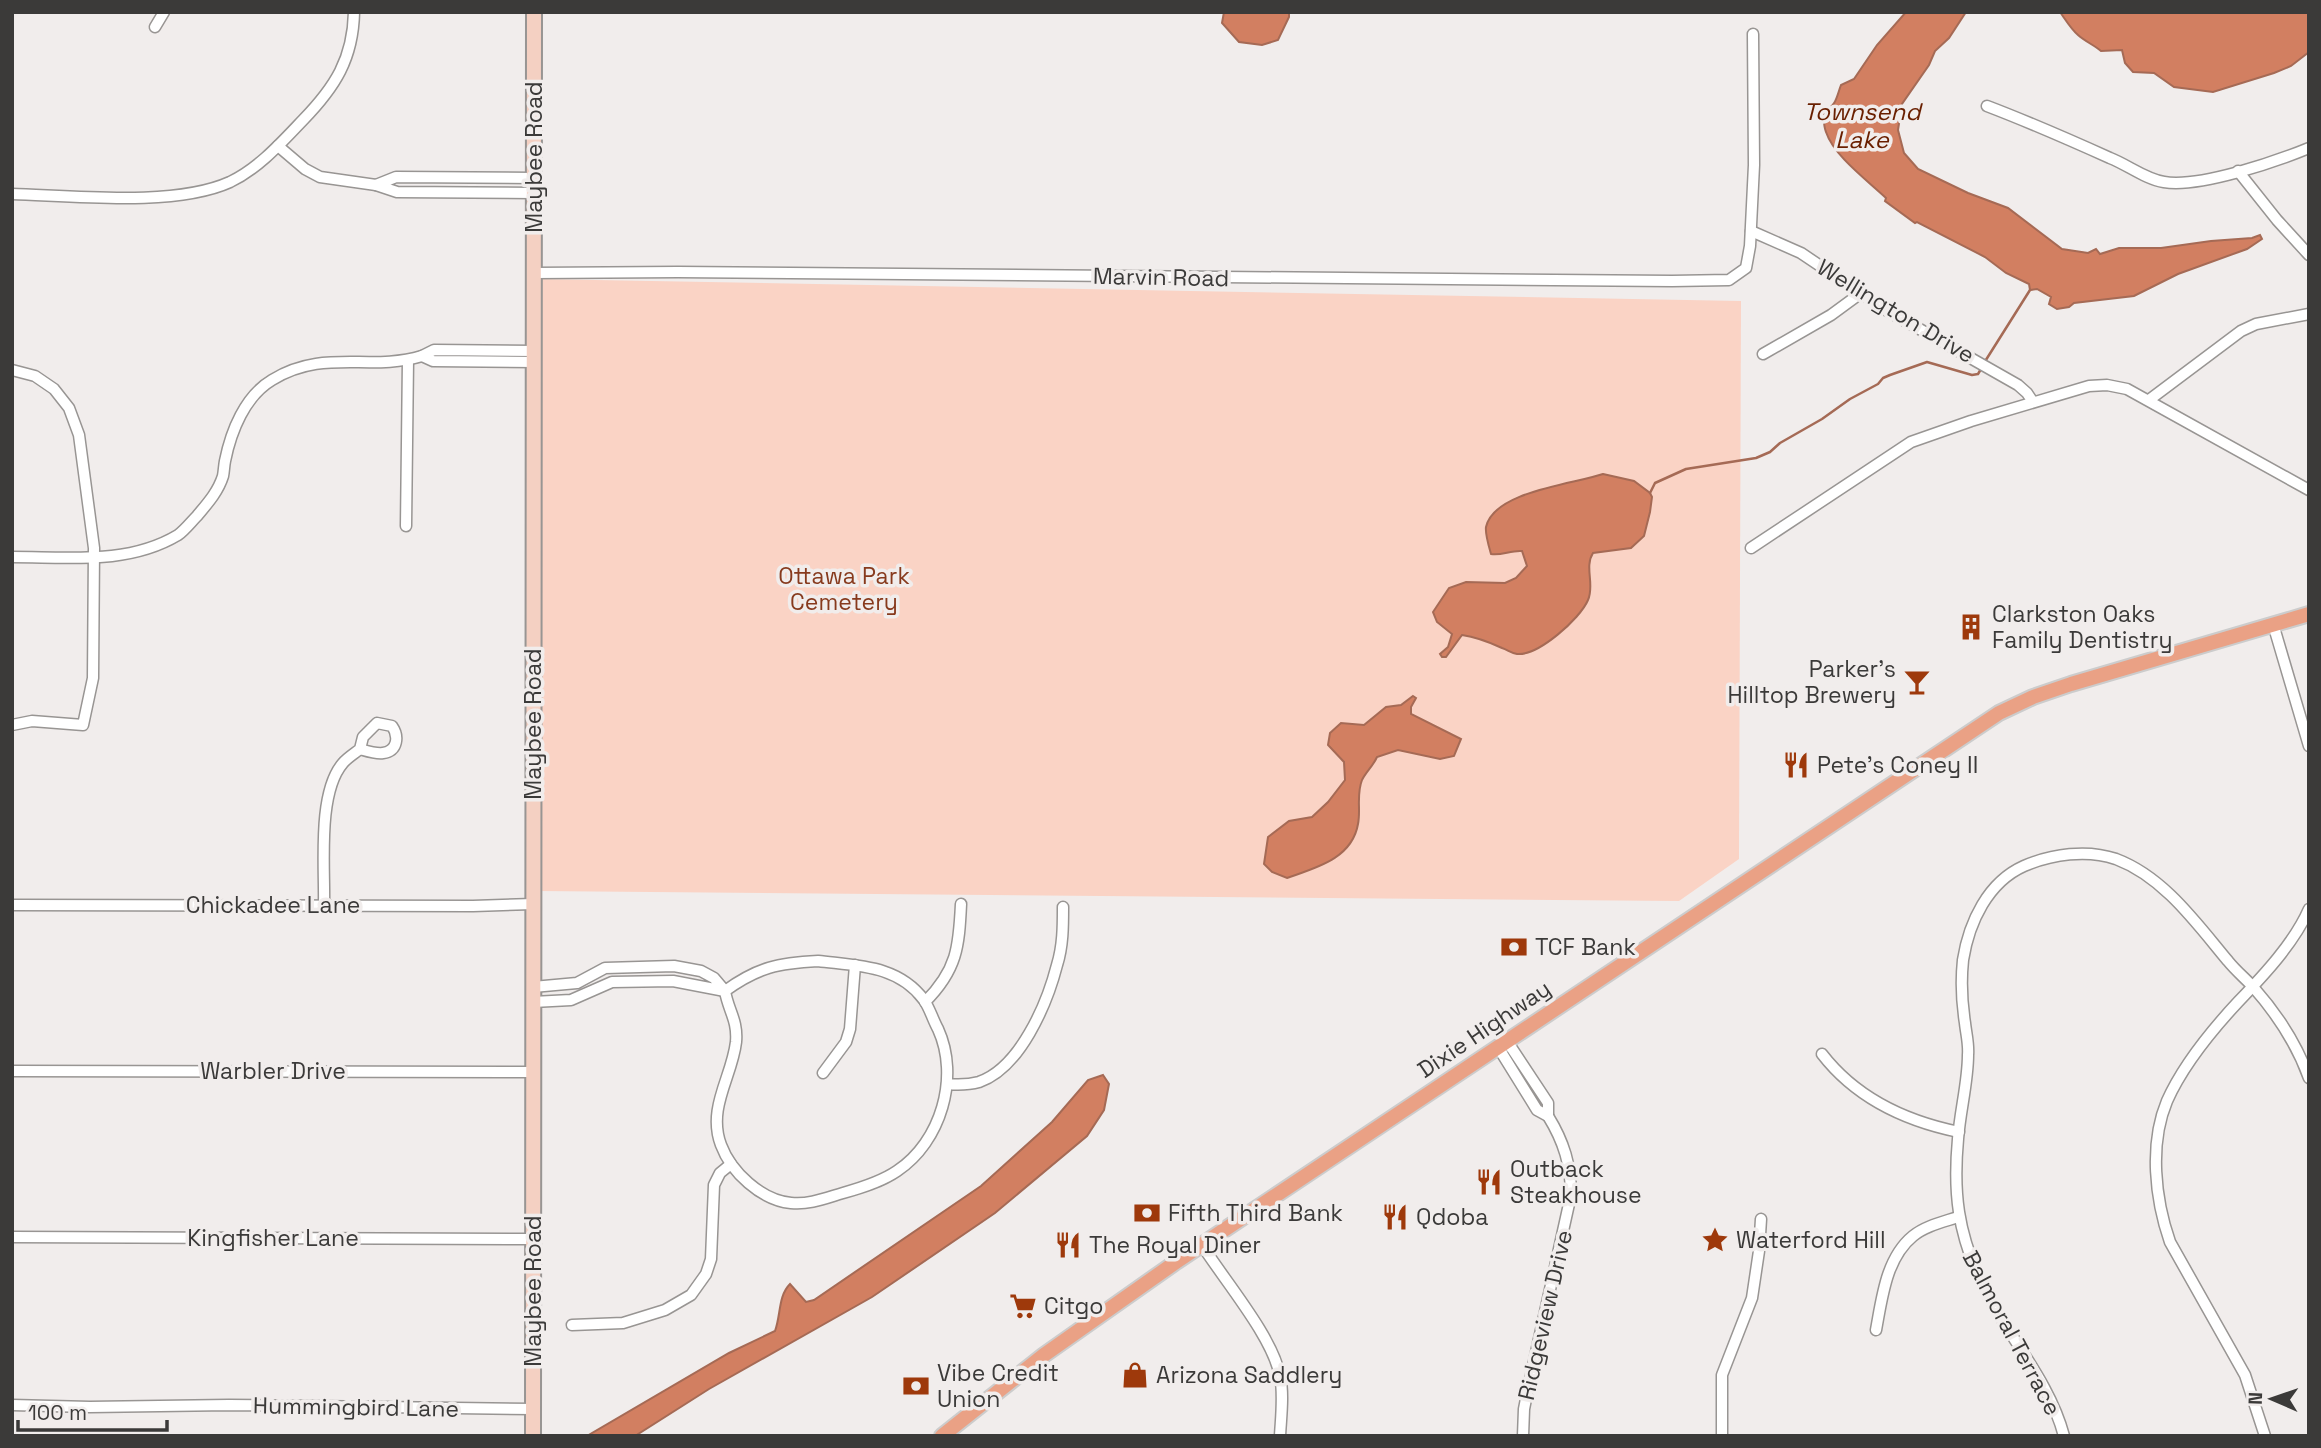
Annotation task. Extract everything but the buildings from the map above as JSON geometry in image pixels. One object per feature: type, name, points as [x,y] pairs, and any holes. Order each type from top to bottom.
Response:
[{"type":"main road","name":"Maybee Road","points":[[533,1436],[534,12]]},
{"type":"main road","name":"Dixie Highway","points":[[942,1436],[1044,1355],[1202,1245],[1999,713],[2071,684],[2309,614]]},
{"type":"street","points":[[155,27],[164,12]]},
{"type":"street","points":[[12,194],[185,196],[231,181],[278,146],[321,102],[346,60],[354,36],[354,12]]},
{"type":"street","points":[[1751,231],[1754,143],[1752,34]]},
{"type":"street","points":[[1987,106],[2166,183],[2188,182],[2238,171],[2309,148]]},
{"type":"street","points":[[278,146],[305,169],[320,177],[376,185],[397,192],[446,192],[534,185]]},
{"type":"street","points":[[2238,171],[2309,255]]},
{"type":"street","points":[[376,185],[397,177],[446,177],[534,185]]},
{"type":"street","points":[[446,177],[446,192]]},
{"type":"street","name":"Marvin Road","points":[[535,273],[1717,281],[1729,279],[1746,268],[1751,231]]},
{"type":"street","name":"Wellington Drive","points":[[1751,231],[1801,253],[1861,293],[2018,384],[2033,402]]},
{"type":"street","points":[[1763,354],[1830,315],[1861,293]]},
{"type":"street","points":[[2149,400],[2241,331],[2256,324],[2309,314]]},
{"type":"street","points":[[12,557],[94,558],[133,554],[181,533],[213,498],[223,476],[233,433],[246,405],[270,380],[318,362],[408,360],[434,350],[471,356],[535,356]]},
{"type":"street","points":[[406,526],[408,360]]},
{"type":"street","points":[[12,370],[35,376],[54,389],[69,408],[79,435],[91,513],[94,558],[93,678],[83,724],[32,721],[12,725]]},
{"type":"street","points":[[1751,548],[1911,442],[2089,386],[2107,385],[2127,389],[2309,490]]},
{"type":"street","points":[[2273,624],[2309,746]]},
{"type":"street","points":[[324,905],[325,818],[329,796],[343,763],[360,749]]},
{"type":"street","name":"Balmoral Terrace","points":[[2064,1436],[2044,1387],[1982,1284],[1966,1246],[1958,1217],[1956,1182],[1959,1132],[1968,1054],[1964,1020],[1963,962],[1968,934],[1996,885],[2016,869],[2057,855],[2088,853],[2115,859],[2145,873],[2173,898],[2253,987],[2289,1037],[2309,1078]]},
{"type":"street","name":"Chickadee Lane","points":[[12,905],[533,904]]},
{"type":"street","points":[[925,1002],[948,975],[955,961],[959,946],[961,904]]},
{"type":"street","points":[[947,1084],[963,1085],[980,1081],[995,1073],[1008,1063],[1031,1030],[1058,964],[1063,907]]},
{"type":"street","points":[[2265,1436],[2245,1375],[2170,1242],[2162,1220],[2157,1164],[2159,1136],[2167,1102],[2198,1049],[2253,987],[2303,922],[2309,909]]},
{"type":"street","points":[[533,987],[577,983],[605,968],[674,966],[701,971],[714,978],[725,991],[737,1025],[729,1071],[718,1097],[716,1125],[720,1143],[736,1171],[759,1191],[779,1201],[792,1203],[825,1199],[870,1184],[898,1170],[925,1143],[939,1118],[947,1084],[945,1051],[925,1002],[895,975],[884,970],[818,961],[775,964],[739,981],[725,991],[673,981],[612,982],[570,1000],[533,1002]]},
{"type":"street","points":[[823,1073],[846,1042],[850,1029],[855,965]]},
{"type":"street","points":[[673,981],[674,966]]},
{"type":"street","points":[[577,983],[584,996]]},
{"type":"street","name":"Ridgeview Drive","points":[[1502,1044],[1537,1110],[1548,1116],[1564,1144],[1571,1178],[1571,1195],[1528,1384],[1523,1436]]},
{"type":"street","points":[[1822,1054],[1836,1071],[1877,1103],[1907,1119],[1959,1132]]},
{"type":"street","name":"Warbler Drive","points":[[12,1071],[533,1072]]},
{"type":"street","points":[[572,1325],[623,1323],[665,1310],[691,1295],[706,1274],[712,1259],[714,1185],[720,1173],[731,1164]]},
{"type":"street","points":[[1876,1330],[1892,1265],[1898,1252],[1913,1236],[1958,1217]]},
{"type":"street","points":[[1722,1436],[1722,1376],[1752,1298],[1761,1219]]},
{"type":"street","name":"Kingfisher Lane","points":[[12,1237],[533,1239]]},
{"type":"street","points":[[1202,1245],[1263,1335],[1278,1366],[1281,1378],[1280,1436]]},
{"type":"street","name":"Hummingbird Lane","points":[[12,1405],[533,1409]]},
{"type":"green space","name":"Ottawa Park Cemetery","points":[[539,279],[1741,301],[1739,859],[1679,901],[537,891]]},
{"type":"water","points":[[1224,12],[1289,12],[1289,17],[1278,40],[1262,45],[1239,42],[1222,23]]},
{"type":"water","name":"Townsend Lake","points":[[1906,12],[1966,12],[1949,38],[1935,51],[1929,65],[1902,104],[1898,130],[1904,153],[1918,169],[1968,193],[2008,208],[2062,249],[2088,253],[2096,249],[2100,254],[2119,248],[2161,248],[2260,235],[2262,239],[2247,249],[2178,274],[2134,296],[2074,303],[2069,307],[2057,309],[2049,304],[2051,297],[2037,289],[2030,290],[2029,284],[2006,273],[1985,257],[1915,223],[1885,201],[1886,198],[1843,159],[1830,141],[1824,121],[1824,110],[1834,104],[1841,85],[1854,79],[1877,45]]},
{"type":"water","points":[[2060,12],[2309,12],[2309,52],[2291,66],[2213,92],[2174,87],[2154,73],[2133,72],[2125,63],[2122,50],[2101,51],[2084,40],[2075,33]]},
{"type":"water","points":[[1603,474],[1634,481],[1650,493],[1650,512],[1644,536],[1631,548],[1593,553],[1589,564],[1590,594],[1584,608],[1547,643],[1526,653],[1515,654],[1462,635],[1446,657],[1442,657],[1440,654],[1448,647],[1452,634],[1437,622],[1433,612],[1449,588],[1466,582],[1505,583],[1516,578],[1527,566],[1522,551],[1491,554],[1486,527],[1492,515],[1519,497]]},
{"type":"water","points":[[1413,696],[1416,698],[1411,714],[1461,739],[1454,756],[1440,759],[1398,750],[1377,757],[1362,780],[1358,824],[1348,846],[1331,860],[1287,878],[1272,872],[1264,864],[1268,837],[1289,821],[1312,817],[1345,780],[1344,762],[1328,745],[1330,733],[1341,723],[1364,725],[1386,707],[1401,705]]},
{"type":"water","points":[[1103,1075],[1109,1084],[1104,1110],[1087,1136],[995,1213],[872,1297],[709,1389],[635,1436],[587,1436],[729,1353],[775,1331],[782,1300],[790,1284],[806,1302],[814,1300],[981,1186],[1052,1122],[1088,1080]]},
{"type":"waterway","points":[[1984,363],[2030,290]]},
{"type":"waterway","points":[[1650,493],[1655,483],[1686,469],[1756,458],[1770,452],[1780,443],[1890,375],[1927,362],[1972,375],[1978,374],[1981,369]]},
{"type":"place","name":"Clarkston Oaks Family Dentistry","points":[[1971,627]]},
{"type":"place","name":"Parker's Hilltop Brewery","points":[[1917,682]]},
{"type":"place","name":"Pete's Coney II","points":[[1796,765]]},
{"type":"place","name":"TCF Bank","points":[[1514,947]]},
{"type":"place","name":"Outback Steakhouse","points":[[1489,1182]]},
{"type":"place","name":"Fifth Third Bank","points":[[1147,1213]]},
{"type":"place","name":"Qdoba","points":[[1395,1217]]},
{"type":"place","name":"Waterford Hill","points":[[1715,1240]]},
{"type":"place","name":"The Royal Diner","points":[[1068,1245]]},
{"type":"place","name":"Citgo","points":[[1023,1306]]},
{"type":"place","name":"Arizona Saddlery","points":[[1135,1375]]},
{"type":"place","name":"Vibe Credit Union","points":[[916,1386]]}]
